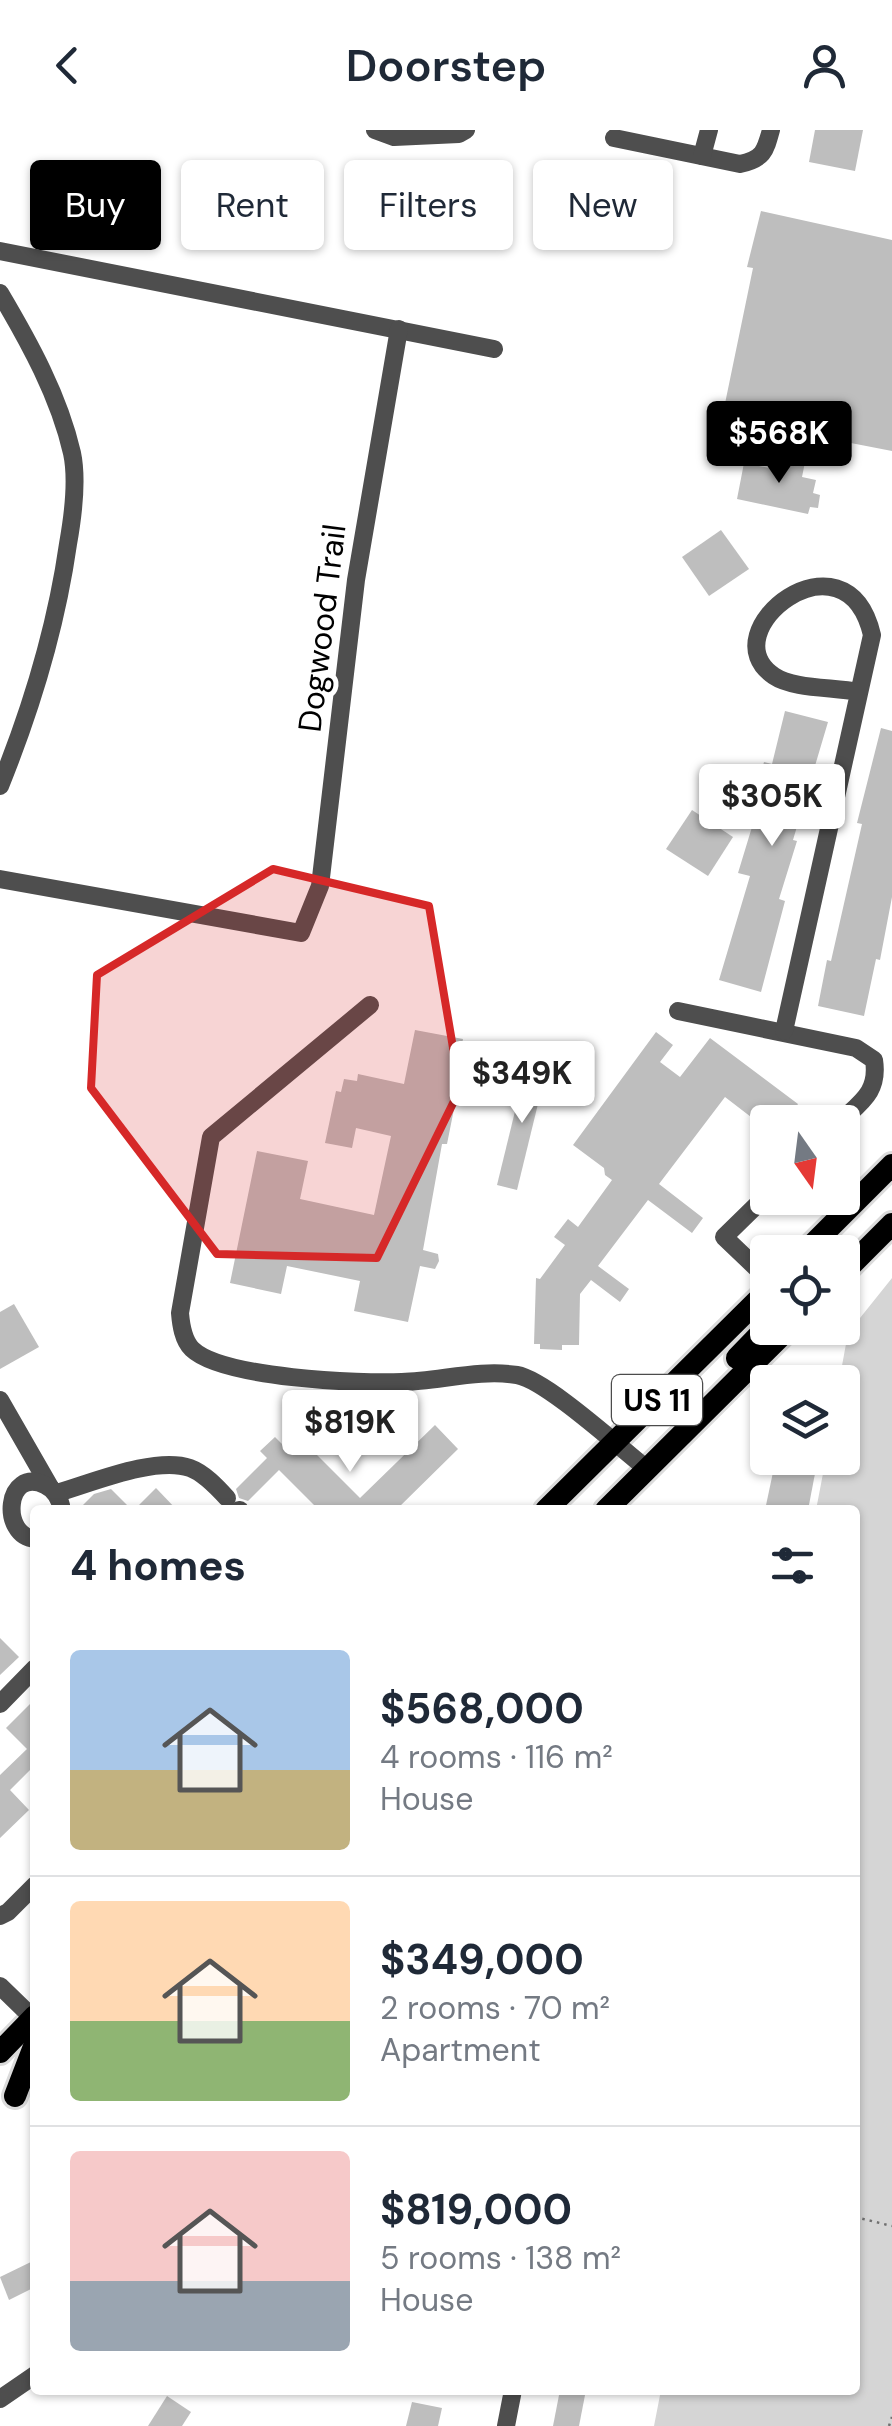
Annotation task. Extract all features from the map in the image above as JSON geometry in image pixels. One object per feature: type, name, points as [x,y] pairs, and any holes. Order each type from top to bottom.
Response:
[{"type":"main road","points":[[822,1235],[892,1165]]},
{"type":"main road","points":[[860,1256],[892,1224]]},
{"type":"main road","name":"US 11","points":[[551,1505],[750,1308]]},
{"type":"main road","points":[[694,1422],[712,1384],[750,1345]]},
{"type":"main road","name":"US 11","points":[[611,1505],[772,1345]]},
{"type":"main road","points":[[2,2045],[30,2024]]},
{"type":"main road","points":[[8,2103],[30,2055]]},
{"type":"main road","points":[[8,2103],[30,2081]]},
{"type":"street","points":[[375,130],[394,137],[458,134],[466,130]]},
{"type":"street","points":[[702,156],[709,130]]},
{"type":"street","points":[[614,138],[740,164],[756,161],[764,154],[771,130]]},
{"type":"street","points":[[0,251],[494,350]]},
{"type":"street","points":[[0,293],[32,347],[60,416],[72,456],[73,495],[59,606],[29,714],[0,786]]},
{"type":"street","name":"Dogwood Trail","points":[[0,879],[302,933],[320,886],[356,580],[399,329]]},
{"type":"street","points":[[784,1032],[872,634],[860,601],[830,586],[792,596],[774,606],[757,637],[757,648],[766,668],[775,677],[789,682],[858,692]]},
{"type":"street","points":[[370,1005],[211,1137],[180,1314],[184,1336],[192,1348],[224,1364],[344,1383],[519,1376],[546,1388],[647,1468]]},
{"type":"street","points":[[678,1011],[856,1048],[874,1060],[876,1077],[868,1095],[858,1105]]},
{"type":"street","points":[[750,1212],[724,1237],[750,1262]]},
{"type":"street","points":[[0,1400],[56,1497]]},
{"type":"street","points":[[56,1497],[150,1466],[181,1466],[192,1468],[227,1498]]},
{"type":"street","points":[[30,1538],[11,1530],[5,1503],[23,1483],[42,1483],[56,1497]]},
{"type":"street","points":[[0,1704],[30,1673]]},
{"type":"street","points":[[0,1916],[30,1890]]},
{"type":"street","points":[[0,1986],[30,2017]]},
{"type":"street","points":[[0,2399],[30,2379]]},
{"type":"street","points":[[506,2426],[512,2395]]},
{"type":"path","points":[[860,2217],[892,2226]]},
{"type":"path","points":[[889,2426],[892,2417]]},
{"type":"highlighted area","points":[[273,869],[429,906],[460,1089],[377,1258],[217,1254],[91,1088],[97,975]]},
{"type":"shaded area","points":[[892,1278],[892,2426],[654,2426],[660,2395],[860,2395],[860,1505],[817,1505],[823,1475],[860,1475],[860,1365],[842,1365],[846,1345],[860,1345],[860,1318]]},
{"type":"building","points":[[815,130],[863,130],[855,171],[809,162]]},
{"type":"building","points":[[761,211],[892,240],[892,451],[722,418],[753,268],[747,267]]},
{"type":"building","points":[[777,456],[805,462],[802,477],[816,480],[813,493],[820,495],[818,508],[810,507],[808,514],[737,499],[744,463],[774,469]]},
{"type":"building","points":[[721,530],[749,569],[709,596],[682,557]]},
{"type":"building","points":[[785,711],[828,722],[793,840],[797,841],[779,899],[785,901],[761,992],[719,980],[750,876],[738,873],[762,794],[756,791],[764,762],[772,764]]},
{"type":"building","points":[[881,728],[892,731],[892,897],[864,1016],[818,1006]]},
{"type":"building","points":[[692,810],[733,837],[708,876],[666,849]]},
{"type":"building","points":[[415,1030],[463,1039],[450,1103],[455,1104],[447,1144],[442,1144],[423,1250],[438,1254],[439,1261],[435,1269],[420,1266],[408,1322],[354,1311],[360,1281],[287,1266],[281,1294],[230,1283],[257,1151],[308,1161],[300,1199],[374,1215],[391,1136],[356,1128],[352,1148],[325,1143],[336,1091],[341,1092],[344,1079],[357,1081],[358,1074],[404,1084]]},
{"type":"building","points":[[656,1032],[673,1045],[660,1062],[680,1077],[710,1038],[798,1104],[750,1105],[750,1116],[725,1097],[659,1184],[703,1218],[692,1233],[648,1200],[598,1266],[629,1289],[620,1302],[591,1280],[580,1294],[579,1345],[562,1345],[562,1350],[540,1349],[540,1344],[534,1344],[536,1278],[540,1279],[565,1245],[554,1237],[568,1219],[578,1227],[612,1180],[605,1175],[604,1168],[573,1145]]},
{"type":"building","points":[[527,1062],[547,1067],[517,1190],[497,1185]]},
{"type":"building","points":[[14,1304],[39,1347],[0,1369],[0,1312]]},
{"type":"building","points":[[435,1425],[458,1449],[401,1505],[314,1505],[279,1470],[248,1501],[239,1498],[236,1489],[267,1458],[260,1451],[275,1437],[288,1450],[300,1438],[360,1498]]},
{"type":"building","points":[[772,1475],[815,1475],[809,1505],[766,1505]]},
{"type":"building","points":[[156,1488],[172,1505],[139,1505]]},
{"type":"building","points":[[111,1489],[127,1505],[83,1505],[94,1494]]},
{"type":"building","points":[[0,1638],[19,1657],[0,1675]]},
{"type":"building","points":[[30,1704],[30,1770],[10,1790],[29,1810],[0,1838],[0,1775],[27,1749],[6,1728]]},
{"type":"building","points":[[30,2262],[30,2290],[9,2300],[0,2277]]},
{"type":"building","points":[[559,2395],[585,2395],[579,2426],[553,2426]]},
{"type":"building","points":[[167,2396],[191,2412],[182,2426],[148,2426]]},
{"type":"building","points":[[412,2402],[442,2408],[438,2426],[406,2426]]}]
